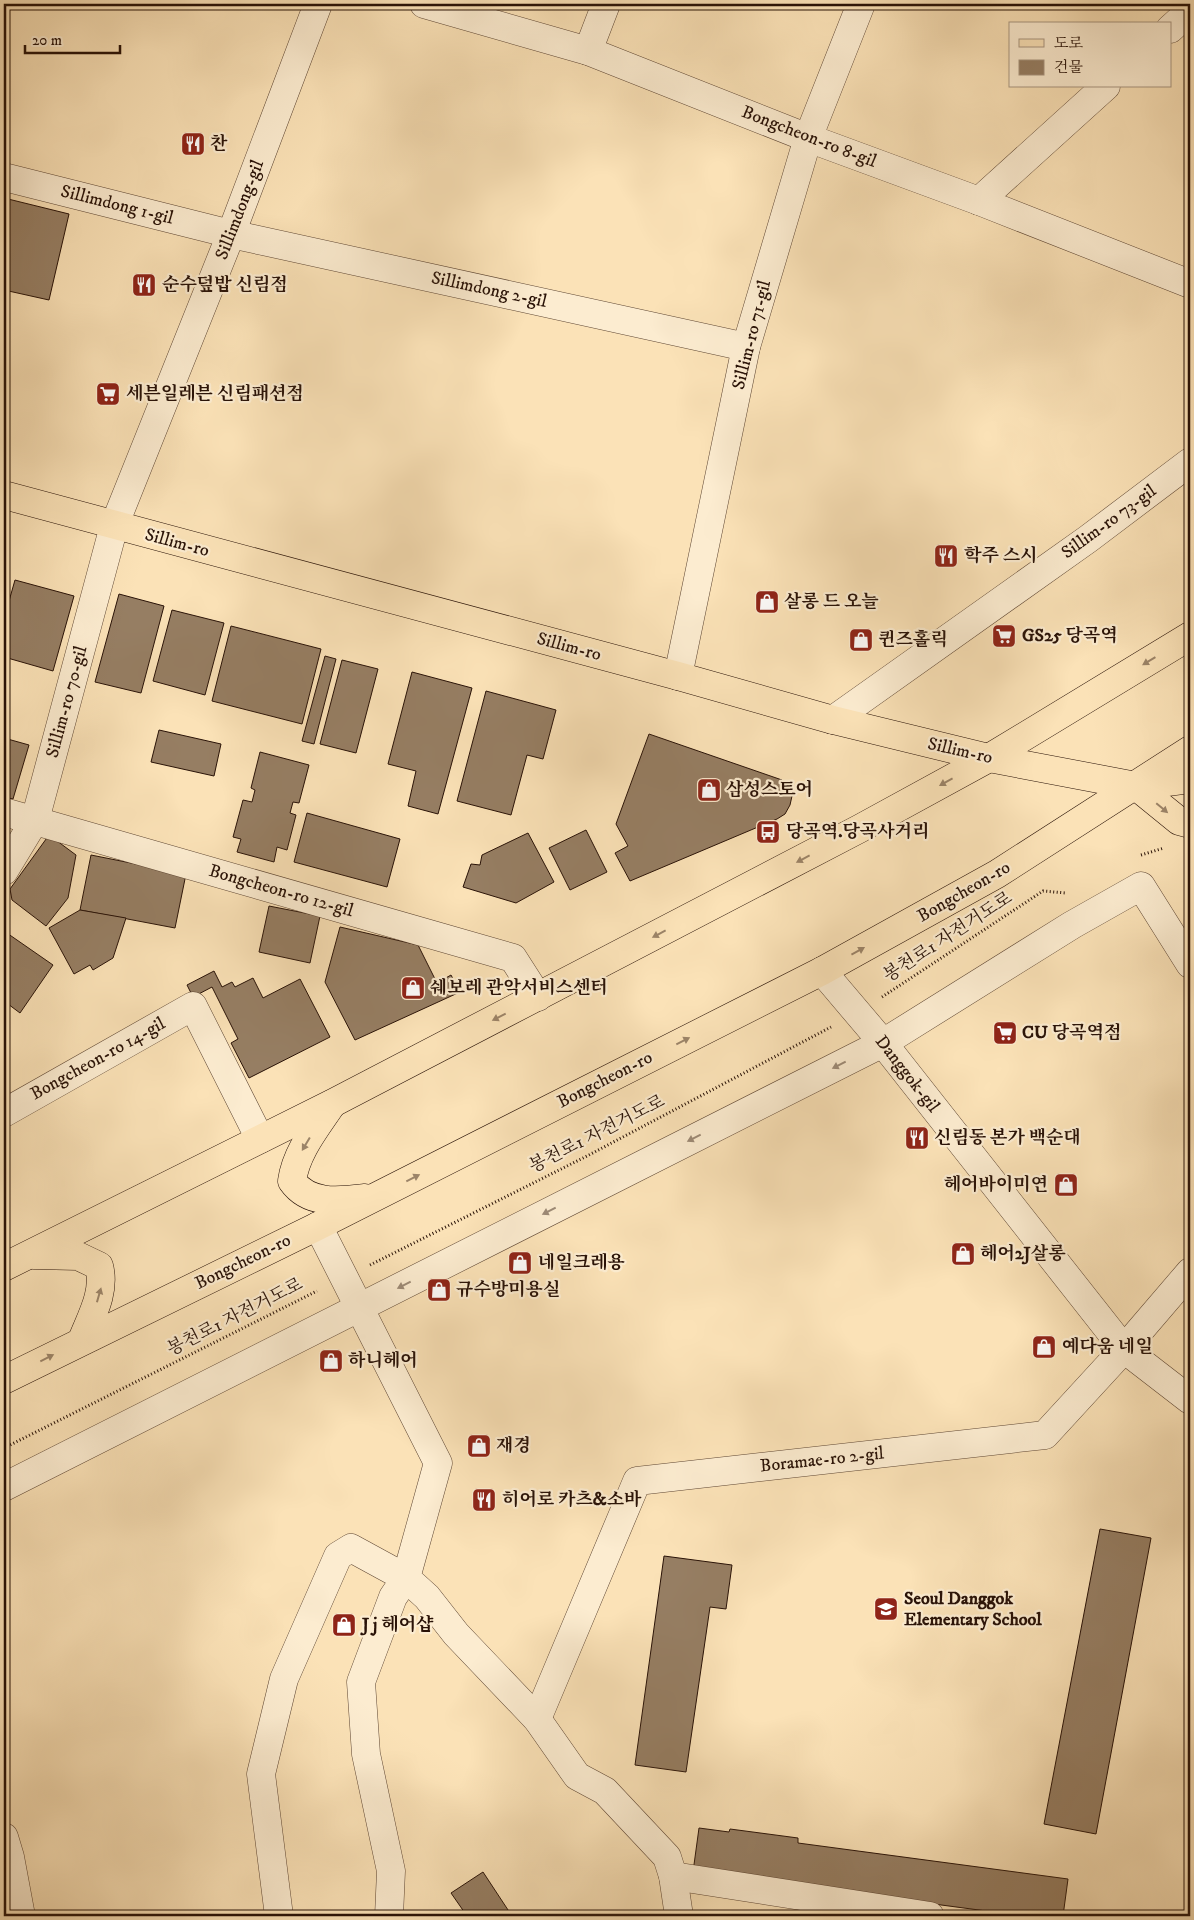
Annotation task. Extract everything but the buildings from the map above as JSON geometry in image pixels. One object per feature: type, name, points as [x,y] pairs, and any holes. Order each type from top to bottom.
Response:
[{"type":"main road","name":"Sillim-ro","points":[[4,496],[678,676],[832,720],[989,758],[1136,786]]},
{"type":"main road","points":[[15,1261],[333,1103],[859,830],[989,758],[1190,636]]},
{"type":"main road","name":"Bongcheon-ro","points":[[4,1380],[82,1340],[318,1226],[822,971],[997,874],[1190,750]]},
{"type":"main road","points":[[1136,786],[1190,779]]},
{"type":"main road","points":[[1136,786],[1179,822],[1190,824]]},
{"type":"main road","points":[[333,1103],[297,1160],[292,1181],[307,1195],[334,1201],[374,1197]]},
{"type":"main road","points":[[15,1261],[78,1256],[99,1266],[102,1276],[100,1292],[82,1340]]},
{"type":"street","name":"Sillimdong-gil","points":[[114,526],[231,234],[318,4]]},
{"type":"street","name":"Bongcheon-ro 8-gil","points":[[424,4],[588,51],[808,138],[979,201],[1190,284]]},
{"type":"street","points":[[588,51],[606,4]]},
{"type":"street","name":"Sillim-ro 71-gil","points":[[678,676],[746,347],[808,138],[861,4]]},
{"type":"street","points":[[1172,27],[1190,11]]},
{"type":"street","points":[[979,201],[1104,88]]},
{"type":"street","name":"Sillimdong 1-gil","points":[[4,176],[231,234]]},
{"type":"street","name":"Sillimdong 2-gil","points":[[231,234],[746,347]]},
{"type":"street","name":"Sillim-ro 73-gil","points":[[832,720],[1088,539],[1190,462]]},
{"type":"street","name":"Sillim-ro 70-gil","points":[[4,871],[35,820],[114,526]]},
{"type":"street","name":"Bongcheon-ro 12-gil","points":[[4,812],[513,958],[538,997]]},
{"type":"street","points":[[4,1487],[883,1043],[1072,925],[1141,886],[1190,964]]},
{"type":"street","name":"Danggok-gil","points":[[822,971],[883,1043],[1124,1348],[1190,1400]]},
{"type":"street","name":"Bongcheon-ro 14-gil","points":[[4,1113],[193,1006],[260,1139]]},
{"type":"street","points":[[318,1226],[438,1463],[406,1578],[393,1596],[362,1682],[366,1754],[391,1871],[389,1916]]},
{"type":"street","name":"Boramae-ro 2-gil","points":[[538,1718],[637,1481],[1045,1435],[1190,1272]]},
{"type":"street","points":[[279,1916],[261,1774],[284,1679],[338,1556],[351,1548],[406,1578],[427,1597],[456,1634],[538,1718],[577,1776],[605,1791],[667,1857],[673,1876],[679,1916]]},
{"type":"street","points":[[4,1838],[10,1857],[21,1916]]},
{"type":"street","points":[[673,1876],[930,1916]]},
{"type":"path","points":[[1134,857],[1170,847]]},
{"type":"path","name":"봉천로1 자전거도로","points":[[4,1448],[587,1156],[858,1013],[1043,891],[1072,894]]},
{"type":"place","name":"찬","points":[[193,144]]},
{"type":"place","name":"순수덮밥 신림점","points":[[144,285]]},
{"type":"place","name":"세븐일레븐 신림패션점","points":[[108,394]]},
{"type":"place","name":"학주 스시","points":[[946,556]]},
{"type":"place","name":"살롱 드 오늘","points":[[767,602]]},
{"type":"place","name":"GS25 당곡역","points":[[1004,636]]},
{"type":"place","name":"퀸즈홀릭","points":[[861,640]]},
{"type":"place","name":"삼성스토어","points":[[709,790]]},
{"type":"place","name":"당곡역.당곡사거리","points":[[768,832]]},
{"type":"place","name":"쉐보레 관악서비스센터","points":[[413,988]]},
{"type":"place","name":"CU 당곡역점","points":[[1005,1033]]},
{"type":"place","name":"신림동 본가 백순대","points":[[917,1138]]},
{"type":"place","name":"헤어바이미연","points":[[1066,1185]]},
{"type":"place","name":"헤어2J살롱","points":[[963,1254]]},
{"type":"place","name":"네일크레용","points":[[520,1263]]},
{"type":"place","name":"규수방미용실","points":[[439,1290]]},
{"type":"place","name":"예다움 네일","points":[[1044,1347]]},
{"type":"place","name":"하니헤어","points":[[331,1361]]},
{"type":"place","name":"재경","points":[[479,1446]]},
{"type":"place","name":"히어로 카츠&소바","points":[[484,1500]]},
{"type":"place","name":"Seoul Danggok Elementary School","points":[[886,1609]]},
{"type":"place","name":"J j 헤어샵","points":[[344,1625]]}]
